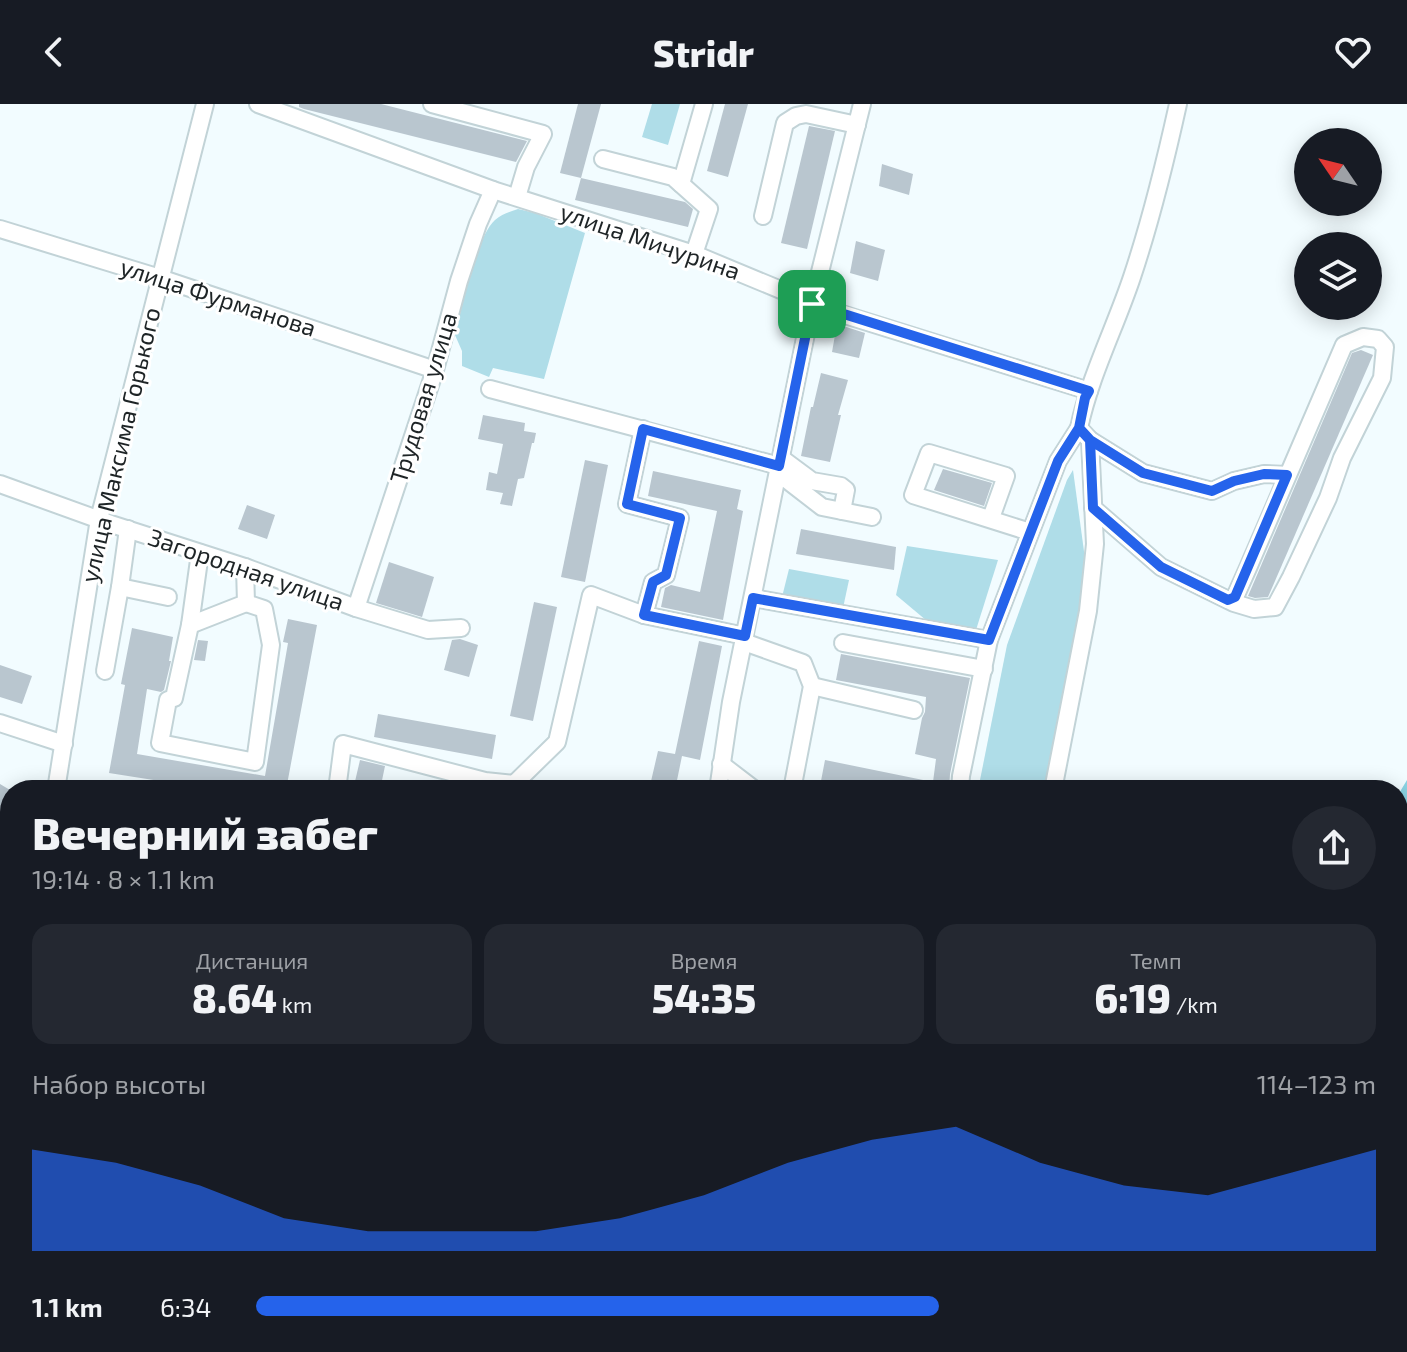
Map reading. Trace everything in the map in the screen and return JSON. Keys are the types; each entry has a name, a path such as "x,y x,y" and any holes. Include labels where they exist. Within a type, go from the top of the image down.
{"street":[{"name":"улица Максима Горького","path":"58,780 99,519 205,104"},
{"name":"улица Мичурина","path":"258,104 493,190 694,254 812,304 1089,391"},
{"path":"432,104 543,134 526,167 517,197"},
{"path":"681,184 704,104"},
{"path":"719,780 731,702 812,304 862,104"},
{"path":"1055,780 1088,611 1095,544 1084,434 1085,398 1131,278 1161,182 1178,104"},
{"path":"763,216 785,123 806,114 857,125"},
{"path":"603,159 673,177 709,209 694,254"},
{"name":"Трудовая улица","path":"356,608 435,370 459,281 493,190"},
{"name":"улица Фурманова","path":"0,229 160,278 435,370"},
{"path":"1093,508 1161,567 1228,600 1254,609 1275,607 1382,378 1385,347 1378,339 1363,337 1344,345 1235,597 1228,600"},
{"path":"490,389 779,465 812,481 841,486 846,490 842,511"},
{"path":"643,429 627,504 680,518 666,575 653,582 644,615"},
{"path":"1084,434 1143,473 1212,491 1234,481 1264,474 1287,475"},
{"path":"961,780 989,640 1058,461 1084,434"},
{"path":"991,518 1006,476 929,453 913,495 1030,532"},
{"path":"779,465 822,507 872,517"},
{"name":"Загородная улица","path":"0,484 356,608 428,630 461,628"},
{"path":"105,671 128,529"},
{"path":"190,625 246,603 264,609 271,645 255,762 160,743 168,700 174,698 190,625 200,553"},
{"path":"245,567 246,603"},
{"path":"120,587 168,597"},
{"path":"522,780 557,742 591,595 644,615 745,639 803,663 812,686 794,780"},
{"path":"753,598 989,640"},
{"path":"843,643 984,669"},
{"path":"812,686 914,710"},
{"path":"0,723 64,744"},
{"path":"338,780 343,744 467,780"},
{"path":"721,764 742,780"}],"shaded area":[{"path":"652,104 680,104 668,145 642,137"},
{"path":"518,209 585,233 544,379 493,368 489,377 462,366 462,351 455,335 470,274 488,229 495,220"},
{"path":"1073,470 1086,566 1084,600 1047,780 980,780 1007,645"},
{"path":"907,546 998,560 976,630 933,626 896,595"},
{"path":"789,569 849,580 843,608 782,597"}],"building":[{"path":"299,104 381,104 527,141 516,162 304,109"},
{"path":"578,104 601,104 581,178 560,173"},
{"path":"725,104 748,104 728,177 707,171"},
{"path":"809,126 835,131 807,249 781,243"},
{"path":"882,164 913,174 909,195 879,186"},
{"path":"581,178 685,202 693,209 688,227 575,200"},
{"path":"856,241 885,250 878,281 850,273"},
{"path":"837,324 865,333 859,358 832,352"},
{"path":"1361,350 1373,355 1268,597 1248,596 1352,353"},
{"path":"821,373 848,380 830,462 801,456"},
{"path":"483,415 525,423 524,431 536,433 524,478 518,479 512,506 500,504 503,493 486,490 489,472 497,474 503,444 478,439"},
{"path":"585,460 608,465 585,582 561,577"},
{"path":"943,469 992,483 984,506 934,490"},
{"path":"653,471 741,490 737,509 743,511 723,620 661,607 665,588 671,585 700,592 717,511 648,496"},
{"path":"247,505 275,515 267,539 238,529"},
{"path":"801,529 896,547 894,570 796,554"},
{"path":"389,562 434,577 422,617 376,603"},
{"path":"534,602 557,607 533,721 510,716"},
{"path":"288,619 317,625 288,780 153,780 109,773 132,628 173,637 164,690 147,689 137,754 265,776 288,643 283,642"},
{"path":"460,639 478,645 469,677 444,670 452,640"},
{"path":"198,640 208,641 205,661 194,660"},
{"path":"699,641 722,646 700,760 682,756 677,780 651,780 658,751 675,754"},
{"path":"841,654 970,678 950,780 933,780 936,759 915,754 926,697 836,680"},
{"path":"0,665 32,676 22,704 0,697"},
{"path":"378,714 496,735 492,759 374,737"},
{"path":"360,760 385,766 382,780 355,780"},
{"path":"825,760 923,780 821,780"}],"route":[{"path":"812,304 779,466 643,429 627,504 680,518 666,575 653,582 644,615 745,636 753,598 989,640 1058,461 1079,428 1090,440 1093,508 1161,567 1228,600 1235,597 1287,475 1264,474 1234,481 1212,491 1143,473 1090,440 1079,428 1089,391 812,304"}]}
